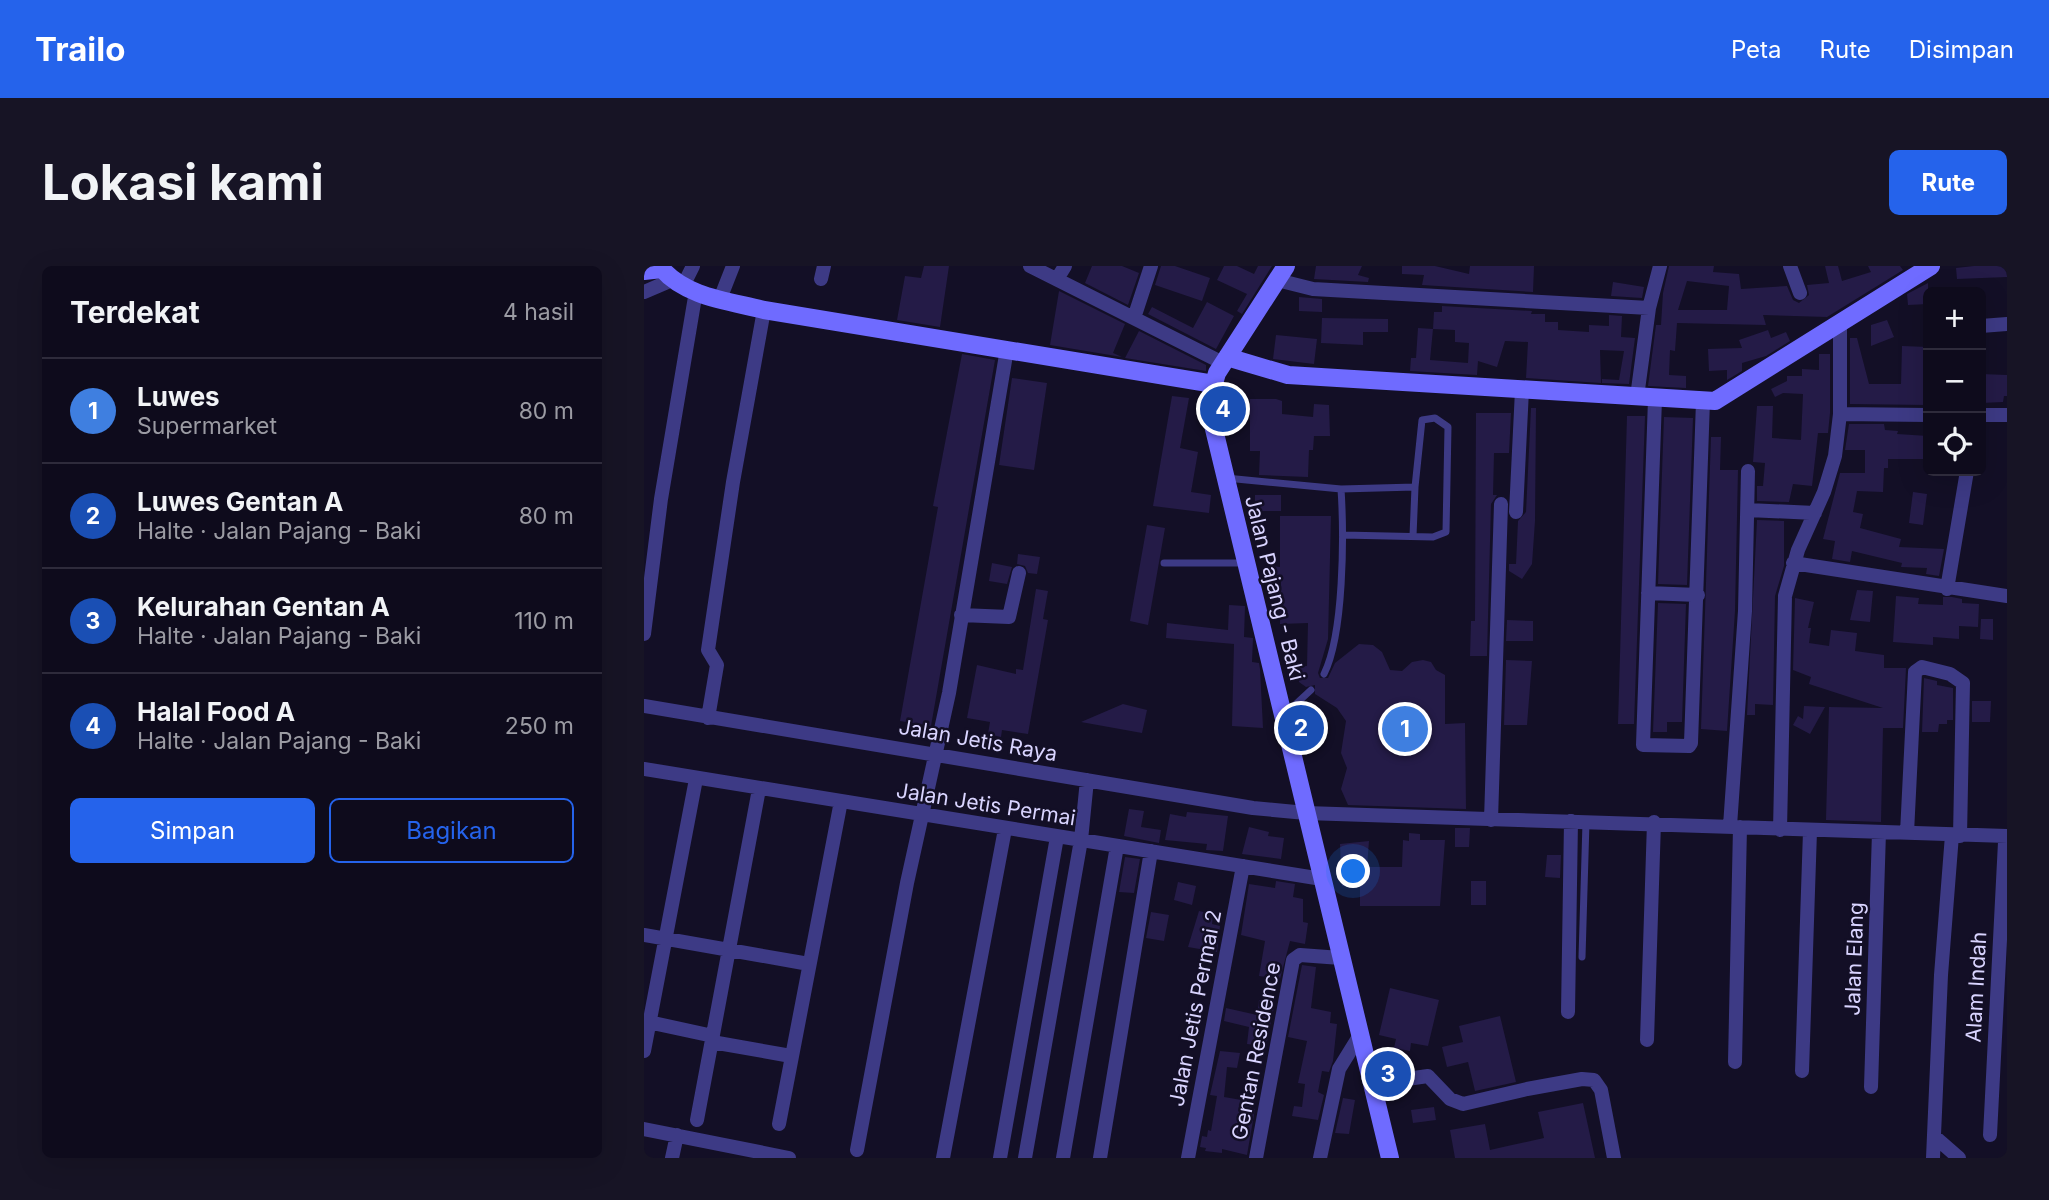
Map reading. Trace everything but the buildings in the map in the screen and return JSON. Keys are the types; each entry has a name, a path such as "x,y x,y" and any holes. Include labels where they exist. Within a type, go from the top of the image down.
{"main road":[{"path":"1225,360 1288,375 1650,401 1706,402 1719,400 1931,266"},
{"name":"Jalan Pajang - Baki","path":"1281,273 1225,360 1214,384 1213,425 1390,1158"},
{"path":"676,276 720,299 764,310 1214,384"}],"street":[{"path":"720,299 733,266"},
{"path":"1030,266 1225,360"},
{"path":"1057,279 1065,266"},
{"path":"1134,318 1151,266"},
{"path":"1660,266 1649,308 1650,401 1643,745 1689,746 1692,743 1706,402"},
{"path":"1790,266 1800,293"},
{"path":"1281,273 1313,289 1649,308"},
{"path":"644,292 676,276"},
{"path":"644,634 661,499 676,276"},
{"path":"708,718 717,665 708,650 733,482 764,310"},
{"path":"1780,830 1784,614 1794,564 1830,477 1840,414 1840,322"},
{"path":"1986,326 2007,324"},
{"path":"857,1150 921,816 949,693 1007,349"},
{"path":"1516,512 1522,390"},
{"path":"1840,414 1923,415"},
{"path":"1986,415 2007,415"},
{"path":"1735,1062 1735,827 1745,611 1748,471"},
{"path":"1947,589 1966,476"},
{"path":"1491,820 1501,504"},
{"path":"1748,510 1815,513"},
{"path":"1794,564 2007,596"},
{"path":"961,615 1009,617 1018,573"},
{"path":"1647,593 1698,595"},
{"path":"1907,833 1914,672 1922,667 1950,674 1963,684 1956,835 1941,975 1933,1158"},
{"name":"Jalan Jetis Raya","path":"644,706 1087,780 1306,813 1491,820 1654,822 2005,839"},
{"name":"Jalan Jetis Permai","path":"644,769 1322,879"},
{"path":"644,1051 647,1022 667,939 696,779"},
{"path":"1025,1158 1081,840 1087,780"},
{"path":"697,1120 760,789"},
{"path":"779,1124 841,801"},
{"path":"1567,1012 1578,821"},
{"path":"1647,1040 1654,822"},
{"path":"943,1158 1004,829"},
{"path":"1802,1071 1810,831"},
{"name":"Jalan Elang","path":"1871,1087 1879,832"},
{"path":"1000,1158 1057,837"},
{"name":"Alam Indah","path":"1990,1135 2005,839"},
{"path":"1063,1158 1116,846"},
{"path":"1100,1158 1151,851"},
{"name":"Jalan Jetis Permai 2","path":"1188,1158 1243,866"},
{"path":"644,935 809,964"},
{"name":"Gentan Residence","path":"1256,1158 1293,960 1300,955 1341,958"},
{"path":"647,1022 791,1056"},
{"path":"1320,1158 1339,1069 1360,1035"},
{"path":"1372,1084 1428,1076 1450,1099 1463,1104 1571,1081 1594,1080 1601,1090 1614,1158"},
{"path":"644,1129 677,1135 725,1151 789,1158"},
{"path":"672,1158 677,1135"},
{"path":"1935,1137 1959,1158"}],"lane":[{"path":"1343,535 1433,537 1443,534 1447,527 1449,432 1444,422 1435,418 1422,421 1419,427 1413,536"},
{"path":"1226,478 1341,489 1415,487"},
{"path":"1324,674 1333,657 1343,535 1341,489"},
{"path":"1164,563 1245,563"},
{"path":"1283,716 1311,690"},
{"path":"1578,821 1582,957"}],"place":[{"name":"Halal Food A","path":"1223,409"},
{"name":"Luwes Gentan A","path":"1301,728"},
{"name":"Luwes","path":"1405,729"},
{"name":"Kelurahan Gentan A","path":"1388,1074"}]}
